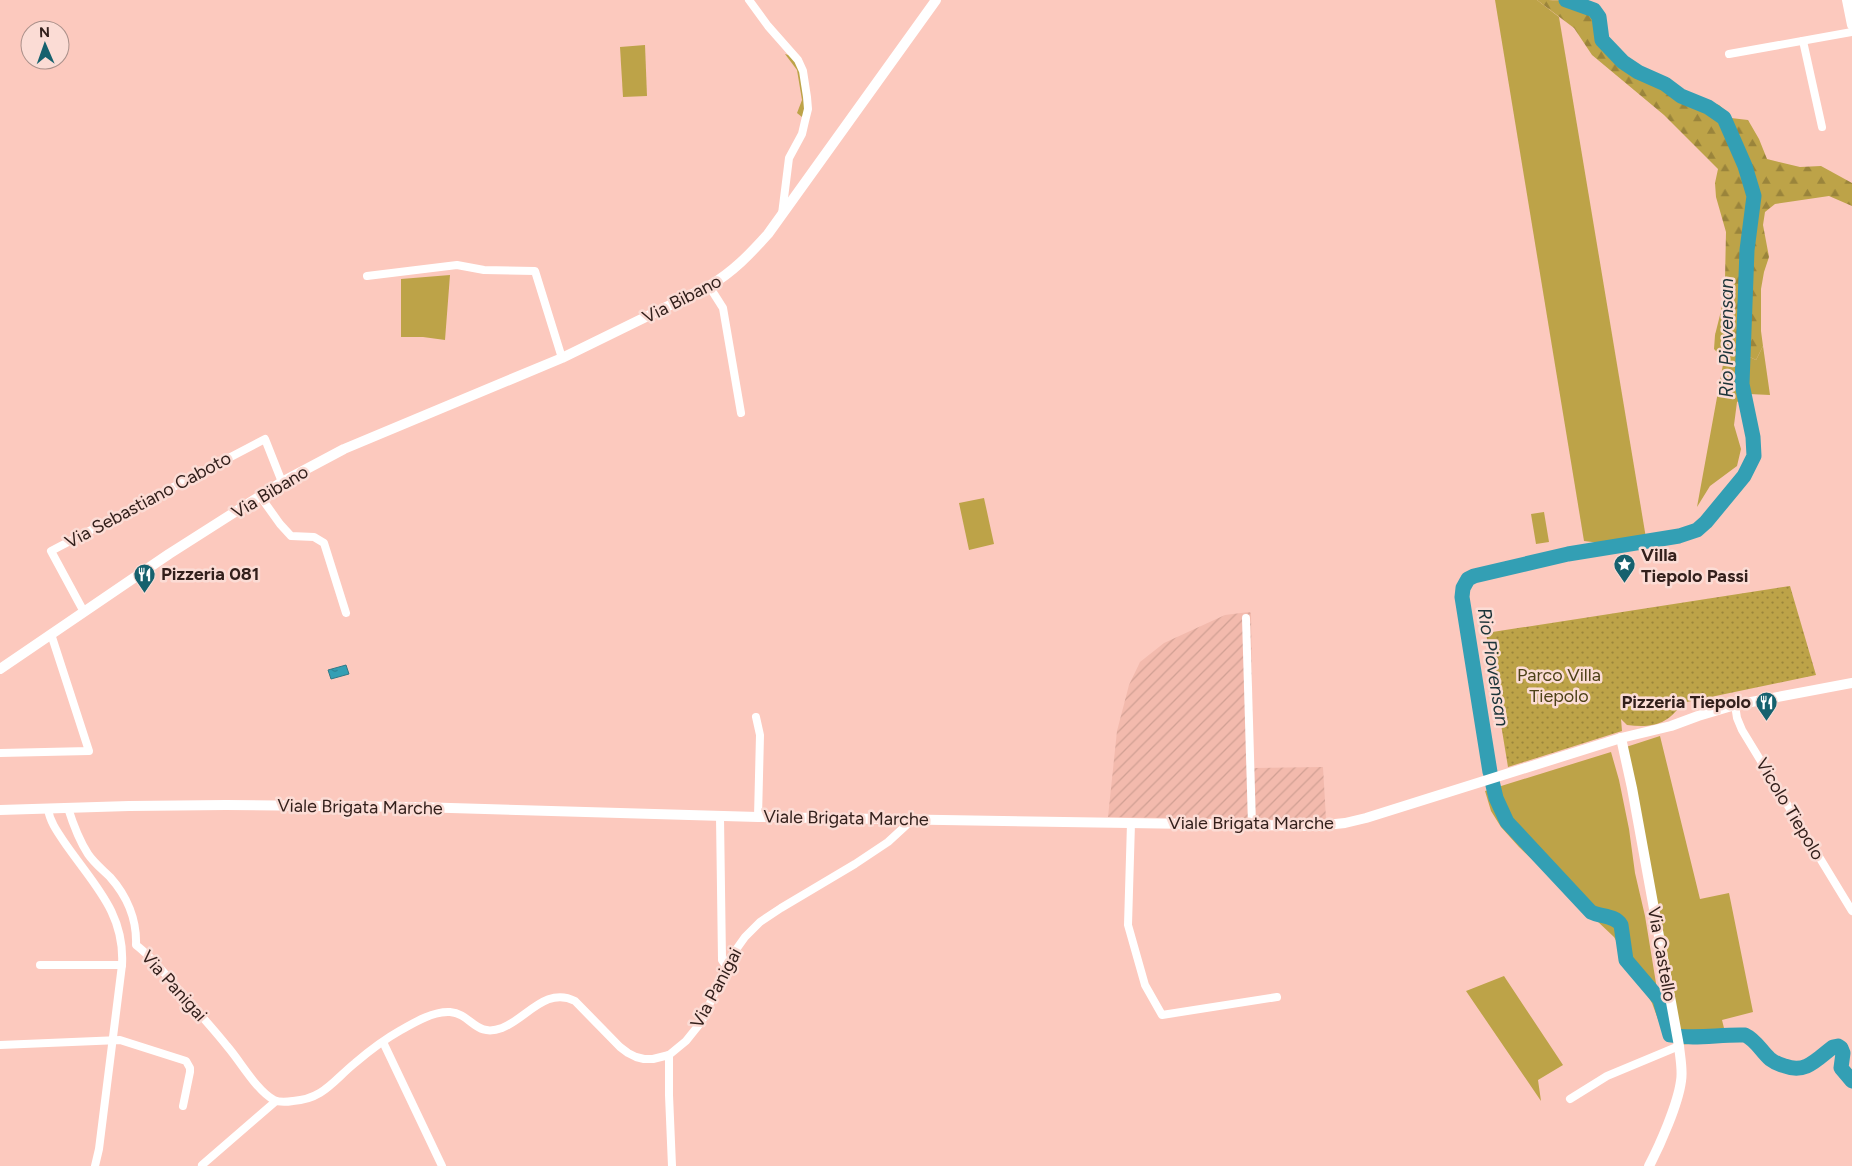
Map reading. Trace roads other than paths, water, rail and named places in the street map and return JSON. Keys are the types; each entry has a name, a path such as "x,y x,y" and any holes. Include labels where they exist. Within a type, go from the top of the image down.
{"street":[{"path":"749,0 768,26 798,60 803,71 808,109 788,164 782,215"},
{"name":"Via Bibano","path":"0,669 169,554 282,482 344,449 562,358 727,276 746,259 768,234 936,0"},
{"path":"1847,0 1852,25"},
{"path":"1728,54 1852,32"},
{"path":"1803,41 1822,127"},
{"path":"367,276 457,265 484,270 535,271 562,358"},
{"path":"709,286 723,308 741,413"},
{"name":"Via Sebastiano Caboto","path":"84,612 51,551 265,439 282,482"},
{"name":"Via Bibano","path":"260,496 291,536 314,537 324,543 346,613"},
{"path":"1246,618 1252,825"},
{"path":"0,753 89,751 52,634"},
{"name":"Viale Brigata Marche","path":"0,810 226,805 417,807 758,817 1316,826 1346,823 1621,738 1671,726 1734,705 1852,683"},
{"name":"Vicolo Tiepolo","path":"1734,705 1742,730 1852,911"},
{"path":"756,717 760,735 758,817"},
{"name":"Via Castello","path":"1621,738 1679,1044 1681,1079 1678,1093 1650,1166"},
{"name":"Via Panigai","path":"68,808 78,838 89,856 112,879 127,900 136,929 136,945 157,965 221,1038 261,1089 276,1101"},
{"path":"48,809 54,827 110,907 118,923 122,943 122,966 113,1041 99,1149 95,1166"},
{"path":"720,816 722,960 724,963"},
{"name":"Via Panigai","path":"669,1055 686,1041 702,1021 730,958 750,932 781,908 888,842 913,819"},
{"path":"1131,823 1128,925 1145,985 1162,1015 1277,997"},
{"path":"122,943 131,942 136,945"},
{"path":"40,966 122,966"},
{"path":"202,1165 276,1101 298,1101 317,1096 326,1090 354,1063 410,1025 443,1012 452,1012 460,1015 482,1030 496,1030 549,999 562,997 575,1001 620,1047 636,1057 653,1059 669,1055 672,1166"},
{"path":"0,1046 120,1040 186,1061 190,1072 183,1106"},
{"path":"383,1042 442,1166"},
{"path":"1570,1099 1607,1076 1679,1044"}],"water":[{"path":"346,665 349,674 331,679 328,670"}],"waterway":[{"name":"Rio Piovensan","path":"1490,772 1462,597 1463,588 1468,579 1568,554 1679,536 1697,530 1706,522 1744,476 1754,456 1753,437 1742,384 1747,250 1754,196 1745,166 1724,118 1708,107 1681,96 1665,84 1638,72 1623,62 1602,40 1599,17 1594,10 1566,0"},
{"name":"Rio Piovensan","path":"1492,781 1496,798 1507,822 1591,912 1615,919 1621,925 1626,960 1660,1000 1670,1035 1689,1037 1745,1035 1772,1060 1792,1068 1805,1067 1833,1047 1838,1046 1843,1053 1841,1068 1852,1081"}],"place":[{"name":"Villa Tiepolo Passi","path":"1625,584"},
{"name":"Pizzeria 081","path":"145,593"},
{"name":"Pizzeria Tiepolo","path":"1767,721"}],"park label":[{"name":"Parco Villa Tiepolo","path":"1559,685"}]}
